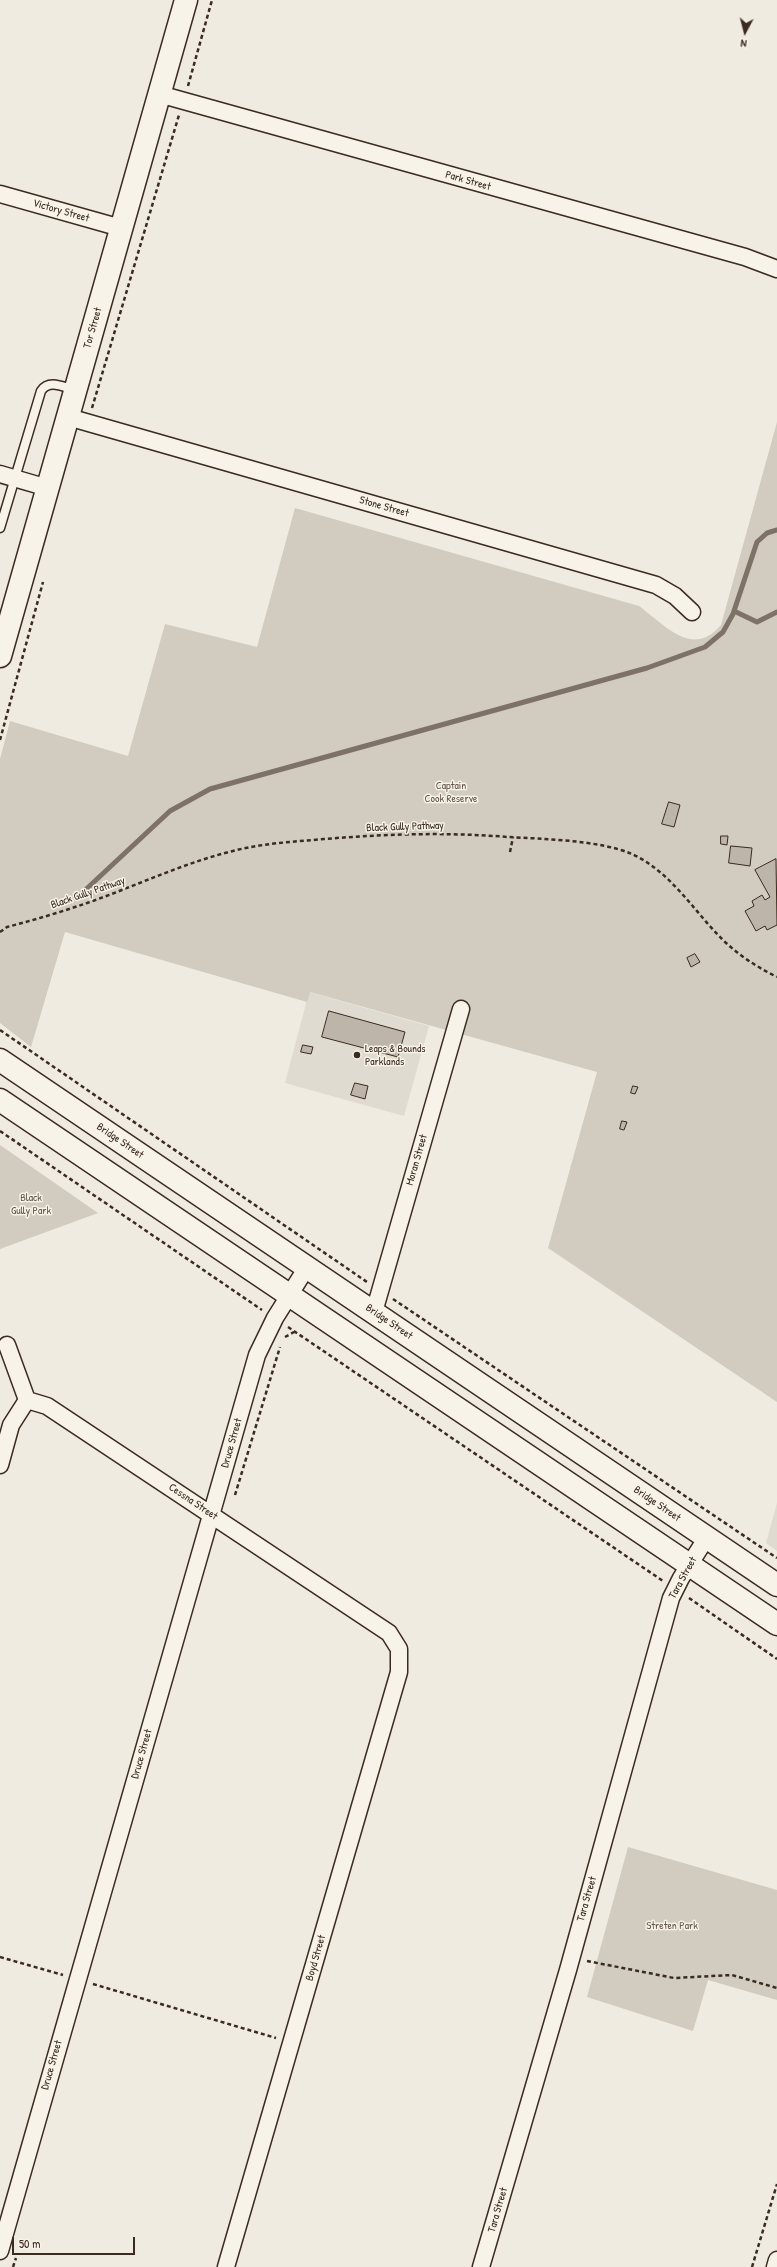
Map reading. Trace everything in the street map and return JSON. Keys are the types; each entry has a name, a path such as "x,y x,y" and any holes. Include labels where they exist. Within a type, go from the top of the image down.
{"highway":[{"name":"Tor Street","path":"0,656 48,488 78,420 76,390 186,0"},
{"name":"Bridge Street","path":"0,1060 777,1585"},
{"path":"0,1100 288,1296 777,1624"}],"street":[{"name":"Park Street","path":"159,94 744,257 777,269"},
{"name":"Victory Street","path":"0,194 121,228"},
{"name":"Stone Street","path":"78,420 656,585 676,596 692,612"},
{"path":"7,476 48,488"},
{"name":"Moran Street","path":"374,1312 461,1009"},
{"name":"Druce Street","path":"0,2251 257,1355 275,1318 307,1267"},
{"path":"0,1465 12,1425 27,1400 7,1345"},
{"name":"Cessna Street","path":"27,1400 47,1406 389,1633 399,1649"},
{"name":"Tara Street","path":"481,2267 571,1958 675,1588 707,1538"},
{"name":"Boyd Street","path":"226,2267 399,1672 399,1649"},
{"path":"775,2267 777,2260"}],"lane":[{"path":"0,528 7,476 41,391 44,387 51,384 76,390"}],"path":[{"path":"78,420 184,101 212,0"},
{"path":"0,740 43,581"},
{"name":"Black Gully Pathway","path":"0,932 7,927 86,904 176,869 259,845 413,833 513,837 604,846 629,853 641,859 665,876 734,950 748,961 777,977"},
{"path":"510,852 513,837"},
{"path":"0,1131 675,1588 777,1659"},
{"path":"233,1502 283,1339 294,1331"},
{"path":"0,1957 292,2043"},
{"path":"571,1958 674,1978 732,1975 777,1988"},
{"path":"752,2267 777,2184"}],"shaded area":[{"name":"Leaps & Bounds Parklands","path":"309,992 429,1026 404,1116 285,1083"},
{"path":"777,1503 777,1551 766,1543"}],"green space":[{"name":"Captain Cook Reserve","path":"777,422 777,1402 548,1248 597,1072 310,992 307,1002 65,932 31,1047 0,1023 0,759 10,721 128,756 165,624 257,647 295,508 639,606 679,635 689,639 700,639 710,635 721,625"},
{"name":"Black Gully Park","path":"0,1145 98,1213 0,1249"},
{"name":"Streten Park","path":"628,1847 777,1890 777,2000 708,1980 693,2031 587,1997"}],"building":[{"path":"669,802 680,805 674,827 662,824"},
{"path":"721,836 728,836 727,845 721,844"},
{"path":"731,846 752,848 750,866 729,863"},
{"path":"776,859 777,925 767,930 765,926 756,931 745,911 754,906 752,901 762,895 765,900 770,897 755,870"},
{"path":"695,954 700,962 691,967 687,958"},
{"path":"329,1011 405,1032 398,1057 322,1037"},
{"path":"303,1045 313,1047 311,1054 301,1052"},
{"path":"355,1083 368,1086 365,1099 351,1095"},
{"path":"633,1086 638,1087 635,1094 631,1093"},
{"path":"622,1121 627,1122 624,1130 620,1129"}],"waterway":[{"path":"81,894 170,811 210,789 647,668 705,647 723,632 733,614 757,542 767,533 777,530"},
{"path":"734,611 757,622 777,612"}],"place":[{"name":"Leaps & Bounds Parklands","path":"357,1055"}]}
